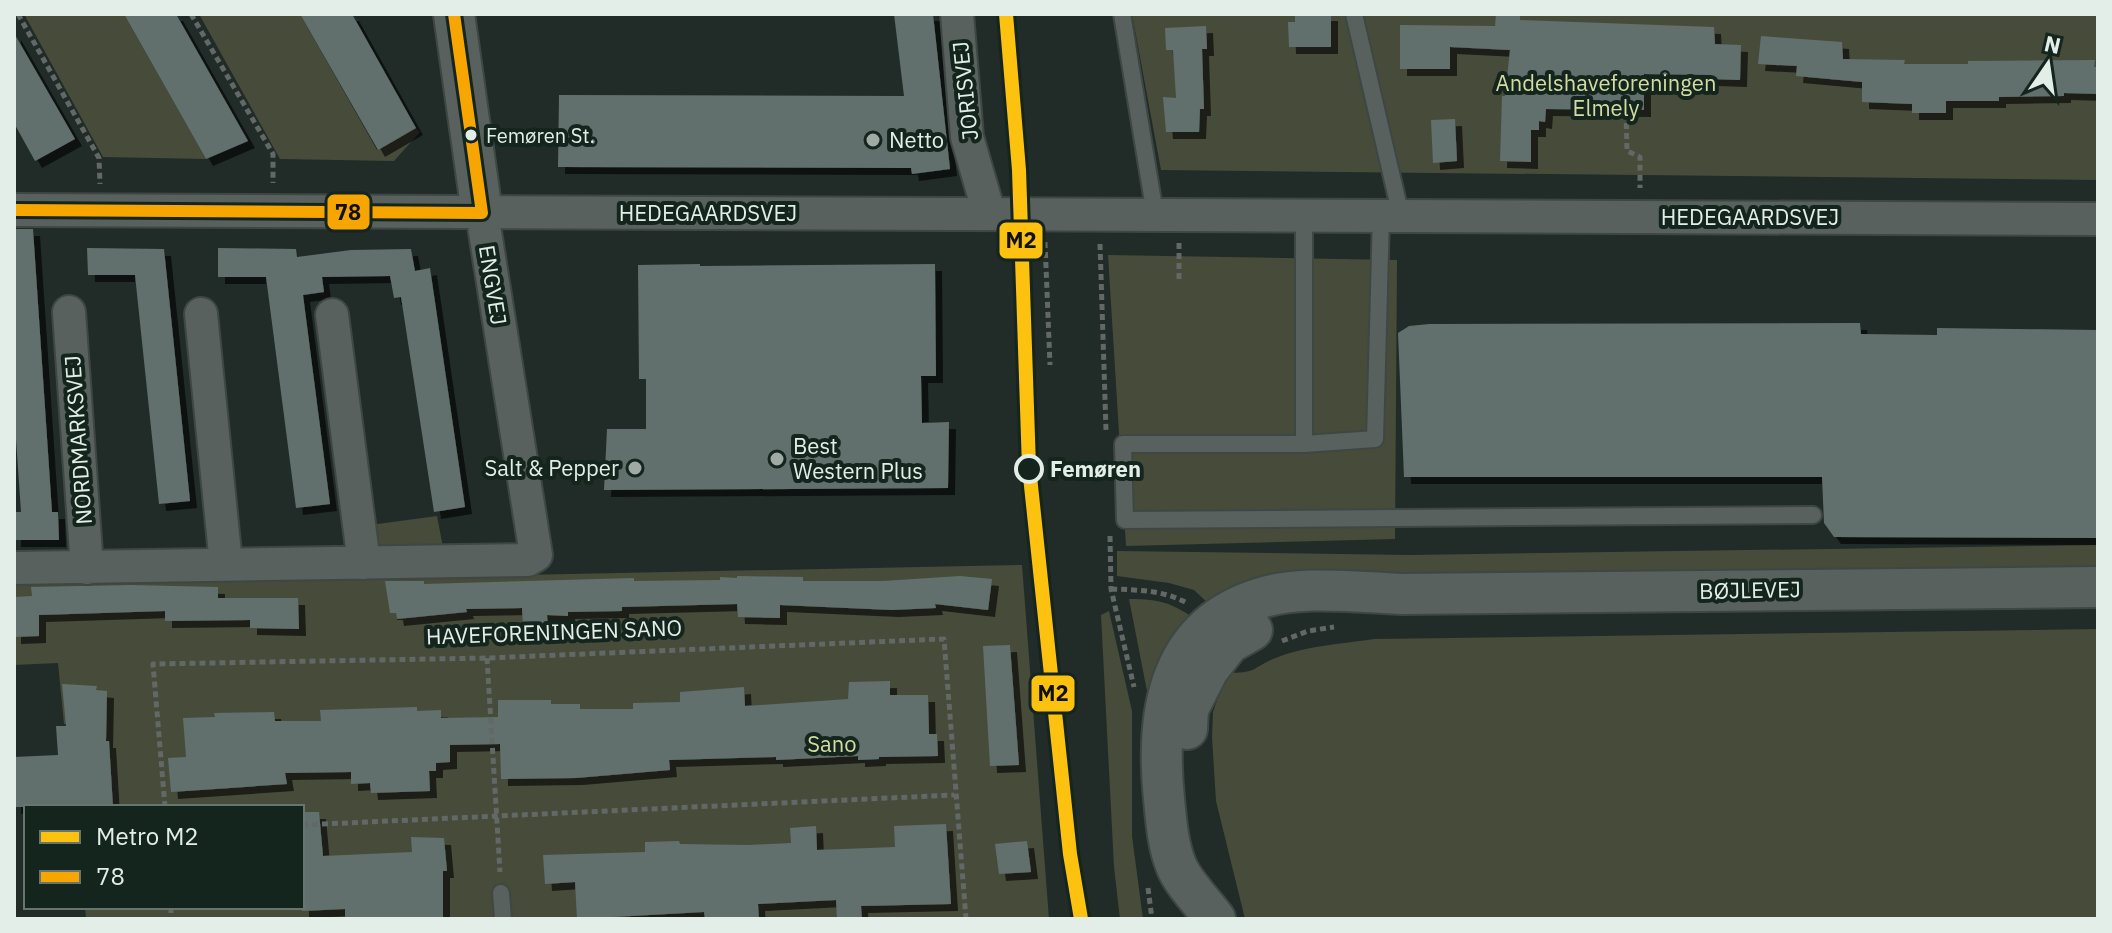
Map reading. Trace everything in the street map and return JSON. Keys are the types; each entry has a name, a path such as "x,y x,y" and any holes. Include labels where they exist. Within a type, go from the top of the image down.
{"street":[{"name":"ENGVEJ","path":"364,563 528,560 536,555 454,14"},
{"name":"JORISVEJ","path":"957,14 967,137 989,213"},
{"name":"HEDEGAARDSVEJ","path":"14,210 2098,219"},
{"name":"NORDMARKSVEJ","path":"69,312 87,568"},
{"path":"201,314 226,564"},
{"path":"14,568 364,563 332,315"},
{"name":"BØJLEVEJ","path":"1215,919 1176,867 1165,812 1160,758 1166,698 1182,657 1211,623 1252,601 1308,590 1402,594 2098,587"}],"lane":[{"path":"1122,14 1155,214"},
{"path":"1354,14 1391,216 1375,439 1304,444 1123,444 1125,520 1813,515"},
{"path":"1304,214 1304,444"},
{"path":"501,893 503,919"}],"path":[{"path":"18,14 99,158 100,210"},
{"path":"191,14 273,154 273,210"},
{"path":"1626,113 1627,151 1640,157 1641,217"},
{"path":"1099,214 1106,433"},
{"path":"1045,263 1050,365"},
{"path":"1109,526 1111,589 1136,697"},
{"name":"HAVEFORENINGEN SANO","path":"165,805 153,664 487,658 944,639 966,919"},
{"path":"487,658 501,893"},
{"path":"304,825 954,795"},
{"path":"1147,874 1152,919"}],"green space":[{"path":"24,14 124,14 206,159 103,157"},
{"path":"199,14 300,14 377,150 416,128 420,132 394,161 280,159"},
{"name":"Andelshaveforeningen Elmely","path":"1132,14 2098,14 2098,180 1161,170"},
{"path":"1108,255 1397,260 1395,539 1126,546"},
{"path":"437,516 443,547 372,547 370,525"},
{"path":"2098,545 2098,569 1212,607 1194,590 1169,583 1117,576 1117,551 1410,555"},
{"name":"Sano","path":"1022,565 1049,919 86,919 85,909 304,909 304,805 79,805 74,724 64,724 58,663 14,665 14,585"},
{"path":"1129,599 1166,603 1199,621 1151,724 1147,691"},
{"path":"1109,611 1132,711 1132,836 1143,919 1120,919 1114,867 1101,615"},
{"path":"2098,629 2098,919 1245,919 1216,801 1212,737 1213,712 1220,691 1231,673 1251,671 1297,651 1374,639"}],"building":[{"path":"124,14 176,14 248,141 206,159"},
{"path":"300,14 352,14 416,128 378,150"},
{"path":"894,14 933,14 950,169 912,174 911,168 558,167 559,95 904,96"},
{"path":"1295,14 1331,14 1331,47 1289,47 1288,22 1295,22"},
{"path":"1496,14 1520,14 1520,20 1714,27 1715,44 1741,45 1740,80 1710,79 1710,75 1644,74 1644,110 1546,109 1545,122 1539,121 1539,130 1531,130 1531,162 1500,161 1502,96 1505,96 1510,50 1450,47 1450,69 1400,69 1400,25 1495,26"},
{"path":"1206,26 1207,49 1202,49 1204,109 1200,109 1199,132 1166,132 1163,97 1176,98 1173,50 1166,50 1165,28"},
{"path":"14,33 75,139 35,161 14,123"},
{"path":"1761,36 1842,42 1843,59 1905,60 1904,64 2095,60 2098,94 2064,93 2064,96 1999,97 1999,101 1946,101 1946,113 1912,113 1912,104 1862,102 1862,82 1796,76 1797,66 1758,64"},
{"path":"1455,119 1457,161 1433,163 1431,120"},
{"path":"14,229 33,229 52,512 58,512 59,540 14,540 14,512 21,512 14,410"},
{"path":"87,248 164,249 190,501 159,504 135,275 88,275"},
{"path":"218,248 296,249 297,257 351,250 411,249 415,271 430,268 465,507 434,512 401,297 394,298 390,276 322,277 324,292 303,295 330,504 296,508 266,277 218,277"},
{"path":"935,264 936,376 921,376 922,423 949,422 948,488 604,490 607,429 646,429 646,379 639,379 638,265"},
{"path":"1860,323 1861,334 1937,335 1937,328 2098,330 2098,538 1834,537 1824,523 1822,477 1404,477 1398,333 1409,326"},
{"path":"960,576 992,579 988,610 935,604 936,608 892,610 780,605 780,618 738,617 737,604 622,607 622,611 547,615 548,627 523,628 522,608 466,609 467,612 397,619 396,613 390,613 385,581 424,581 424,584 634,578 634,581 720,580 720,577 803,577 803,581 883,581"},
{"path":"31,587 218,587 218,598 298,598 299,629 250,628 250,620 165,621 165,611 39,615 39,636 14,637 14,597 32,596"},
{"path":"1010,645 1019,765 990,766 983,646"},
{"path":"890,681 890,695 928,695 929,734 937,734 938,756 858,760 858,756 669,760 670,770 576,778 501,779 500,744 450,745 450,762 436,763 436,771 429,771 430,791 371,793 370,783 351,784 351,772 285,773 287,784 171,792 168,758 186,757 183,718 215,717 214,713 274,712 275,721 321,721 320,710 417,707 417,711 441,710 441,718 498,717 498,700 551,700 551,704 580,704 580,709 633,709 633,703 680,702 680,692 744,687 745,706 848,699 849,682"},
{"path":"62,684 97,686 96,690 107,691 106,741 109,741 113,805 14,807 14,757 58,755 56,726 66,726"},
{"path":"304,812 319,812 323,856 412,852 411,837 444,838 447,871 443,871 443,919 345,919 345,909 302,911"},
{"path":"946,824 951,904 861,906 862,919 837,919 836,900 758,904 759,919 705,919 704,912 577,919 575,882 545,884 543,855 645,852 645,842 791,843 790,828 816,826 817,850 895,847 894,826"},
{"path":"1027,841 1031,872 999,874 995,844"}],"metro line":[{"name":"M2","path":"1006,14 1019,170 1029,467 1070,854 1081,919"}],"transit line":[{"name":"78","path":"14,210 482,213 454,14"}],"place":[{"name":"Femøren St.","path":"471,135"},
{"name":"Netto","path":"873,140"},
{"name":"Best Western Plus","path":"777,459"},
{"name":"Salt & Pepper","path":"635,468"},
{"name":"Femøren","path":"1029,469"}]}
